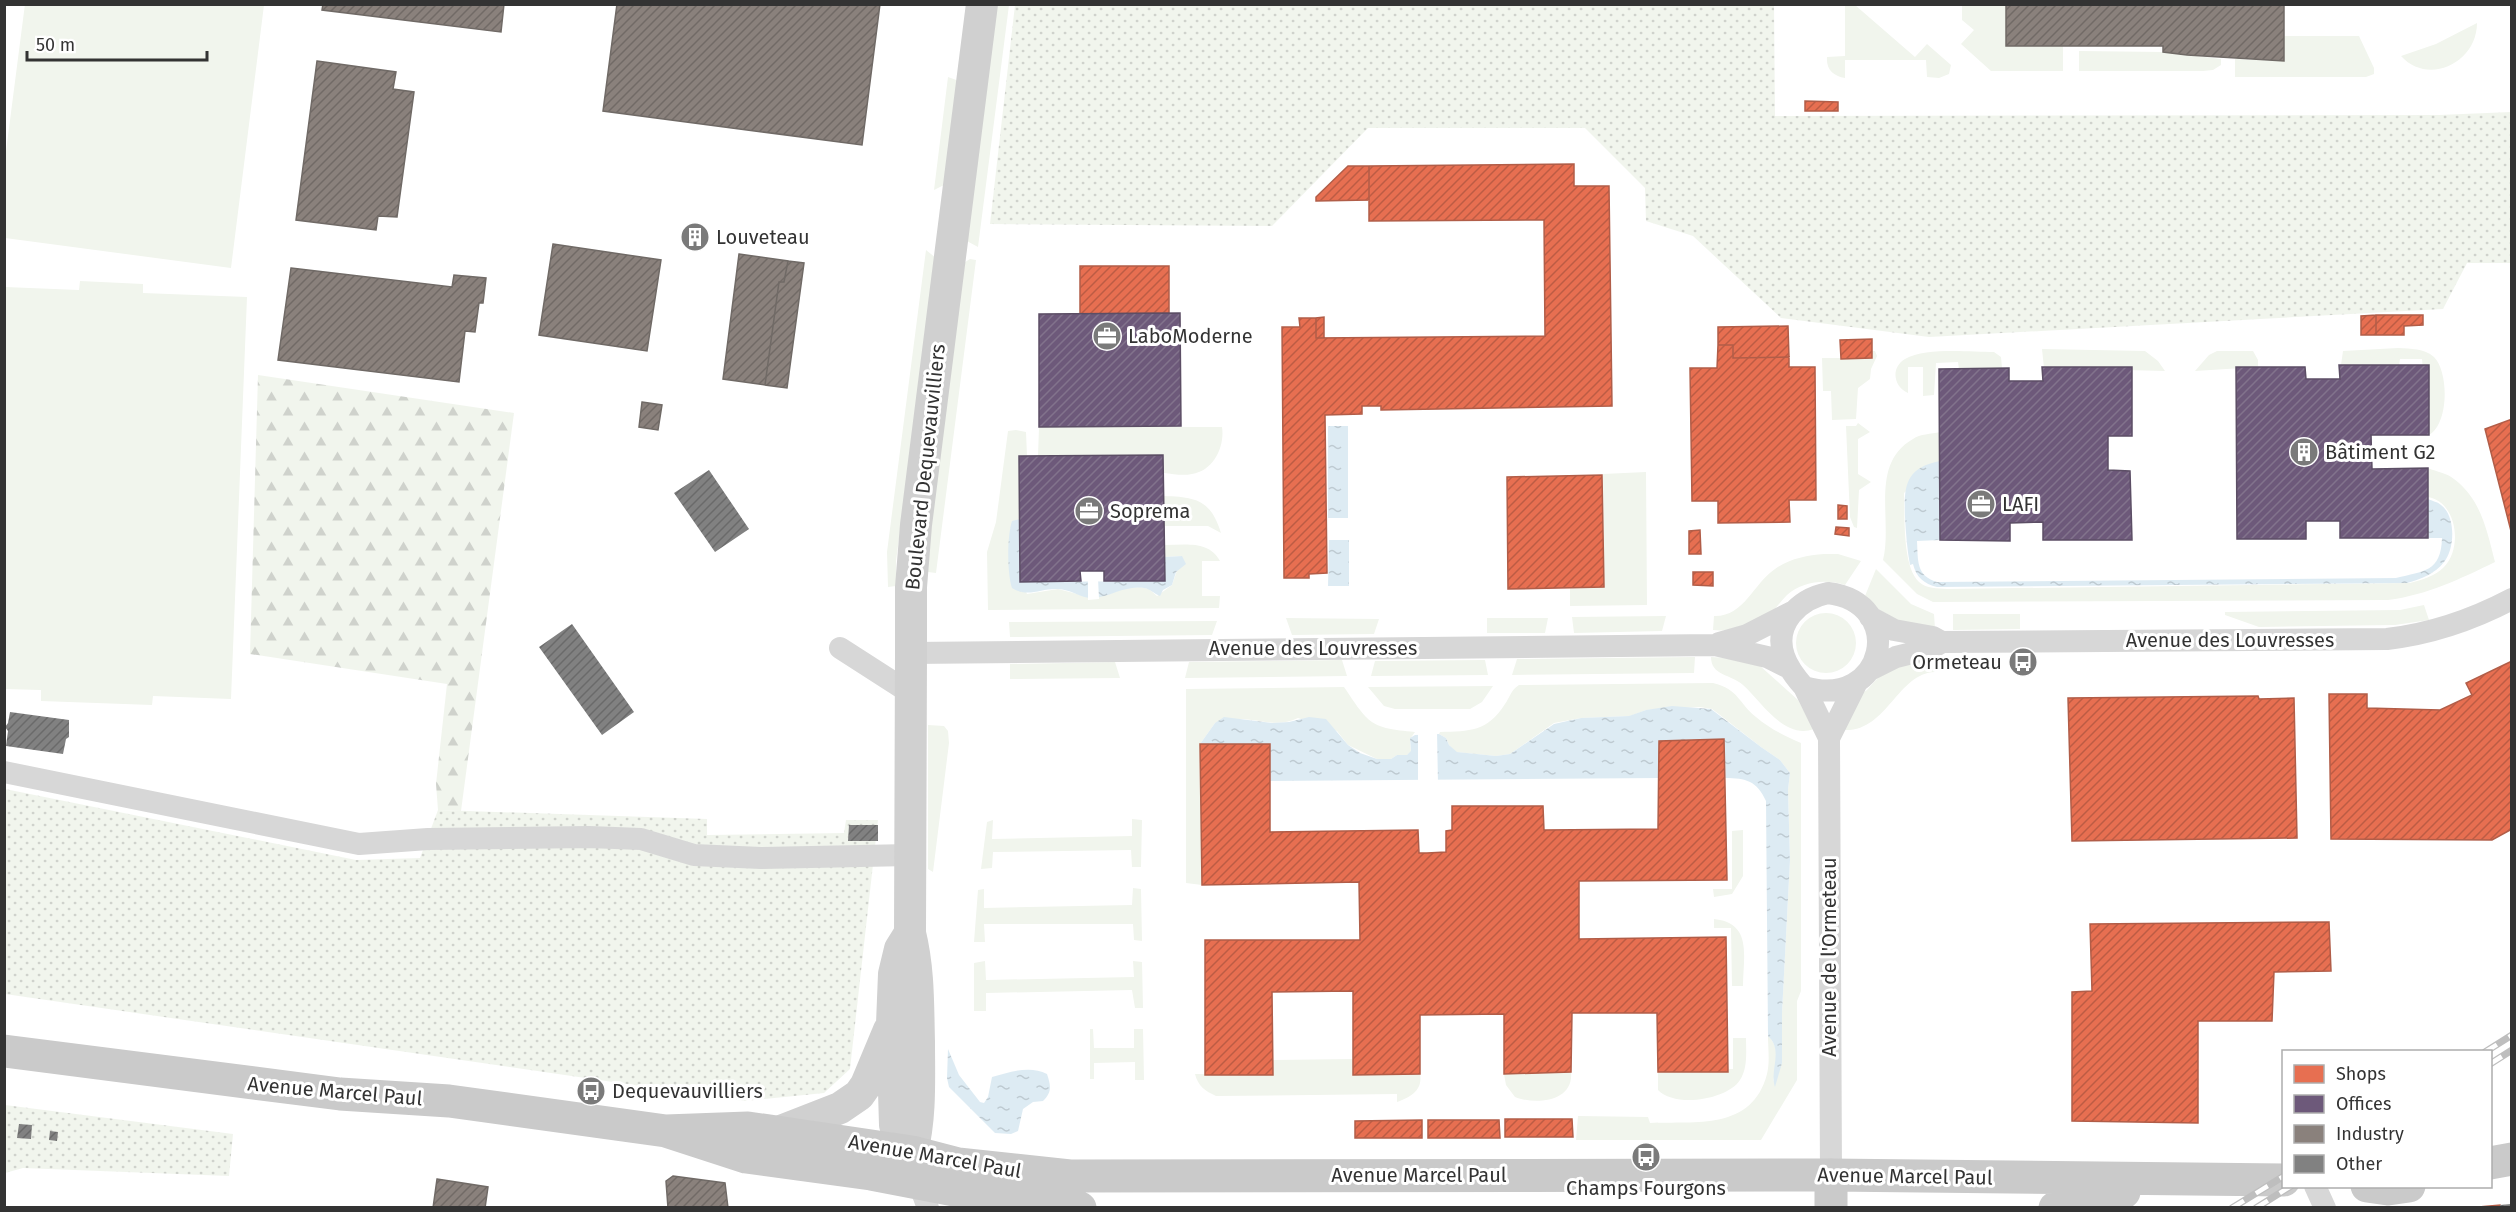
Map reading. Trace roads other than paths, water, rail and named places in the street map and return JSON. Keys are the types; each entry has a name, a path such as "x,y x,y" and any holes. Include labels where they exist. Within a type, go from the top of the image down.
{"main road":[{"name":"Boulevard Dequevauvilliers","path":"919,1180 919,991 917,960 910,933 910,653 916,525 982,4"},
{"name":"Boulevard Dequevauvilliers","path":"910,933 900,949 894,974 892,1024 895,1125 919,1180"},
{"name":"Boulevard Dequevauvilliers","path":"781,1131 840,1108 859,1095 866,1085 892,1024"},
{"name":"Avenue Marcel Paul","path":"4,1051 340,1094 449,1101 666,1131 748,1128 781,1131 919,1180 991,1202 1080,1208"},
{"name":"Avenue Marcel Paul","path":"666,1131 746,1157 919,1180 958,1164 1070,1176 1831,1175 2282,1180"},
{"path":"2492,1163 2511,1159"},
{"path":"2492,1175 2511,1172"},
{"path":"1831,1175 1831,1208"},
{"name":"Avenue Marcel Paul","path":"2055,1208 2176,1180"}],"street":[{"path":"1828,593 1842,595 1855,601 1870,617 1877,630 1879,643 1877,657 1863,677 1842,690 1826,691 1804,687 1789,668 1783,655 1781,640 1784,625 1792,612 1802,602 1828,593"},
{"name":"Avenue des Louvresses","path":"1870,617 1894,630 1933,637 1942,642 2387,639 2442,630 2511,599"},
{"name":"Avenue des Louvresses","path":"1714,645 1747,635 1792,612"},
{"name":"Avenue des Louvresses","path":"1863,677 1896,657 1932,648 1942,642"},
{"name":"Avenue des Louvresses","path":"910,653 1714,645 1767,657 1789,668"},
{"path":"840,648 910,693"},
{"name":"Avenue de l'Ormeteau","path":"1828,738 1863,677"},
{"name":"Avenue de l'Ormeteau","path":"1804,687 1828,738 1831,1175"},
{"path":"4,772 359,844 428,839 589,837 641,839 694,855 761,858 910,855"},
{"path":"2316,1188 2325,1208"}],"water":[{"path":"1328,426 1348,426 1348,518 1328,518"},
{"path":"1940,461 1940,540 1917,541 1918,561 1922,571 1925,576 1937,582 2396,578 2423,571 2434,564 2438,558 2442,538 2428,538 2428,499 2440,504 2446,510 2451,524 2452,541 2448,556 2436,570 2407,583 1937,587 1921,579 1913,564 1910,565 1905,496 1913,474 1928,464"},
{"path":"1020,519 1020,582 1164,581 1164,557 1182,556 1186,564 1176,572 1172,585 1163,590 1160,596 1137,587 1094,598 1058,589 1018,591 1012,588 1010,581 1008,545 1012,521"},
{"path":"1329,540 1349,540 1349,586 1328,586"},
{"path":"1672,706 1711,709 1780,760 1790,773 1788,790 1790,860 1782,1013 1782,1063 1775,1087 1776,1054 1773,1042 1768,1036 1766,801 1759,789 1750,782 1725,778 1724,739 1659,741 1659,778 1270,781 1270,744 1200,744 1215,723 1224,717 1272,723 1309,717 1326,719 1348,745 1360,753 1377,759 1391,759 1397,755 1407,755 1411,751 1410,738 1415,735 1439,734 1446,738 1449,745 1457,752 1496,756 1510,754 1554,724 1581,718 1629,716 1646,710"},
{"path":"948,1049 959,1075 980,1102 984,1103 988,1097 992,1077 1020,1070 1034,1070 1047,1074 1050,1085 1048,1095 1043,1101 1033,1102 1023,1109 1018,1131 1011,1134 995,1133 949,1087"}],"railway":[{"path":"2488,1050 2512,1035"},
{"path":"2492,1063 2512,1050"},
{"path":"2232,1208 2282,1177"},
{"path":"2256,1208 2288,1188"}],"place":[{"name":"Louveteau","path":"695,237"},
{"name":"LaboModerne","path":"1107,336"},
{"name":"Bâtiment G2","path":"2304,452"},
{"name":"LAFI","path":"1981,504"},
{"name":"Soprema","path":"1089,511"},
{"name":"Ormeteau","path":"2023,662"},
{"name":"Dequevauvilliers","path":"591,1091"},
{"name":"Champs Fourgons","path":"1646,1157"}]}
